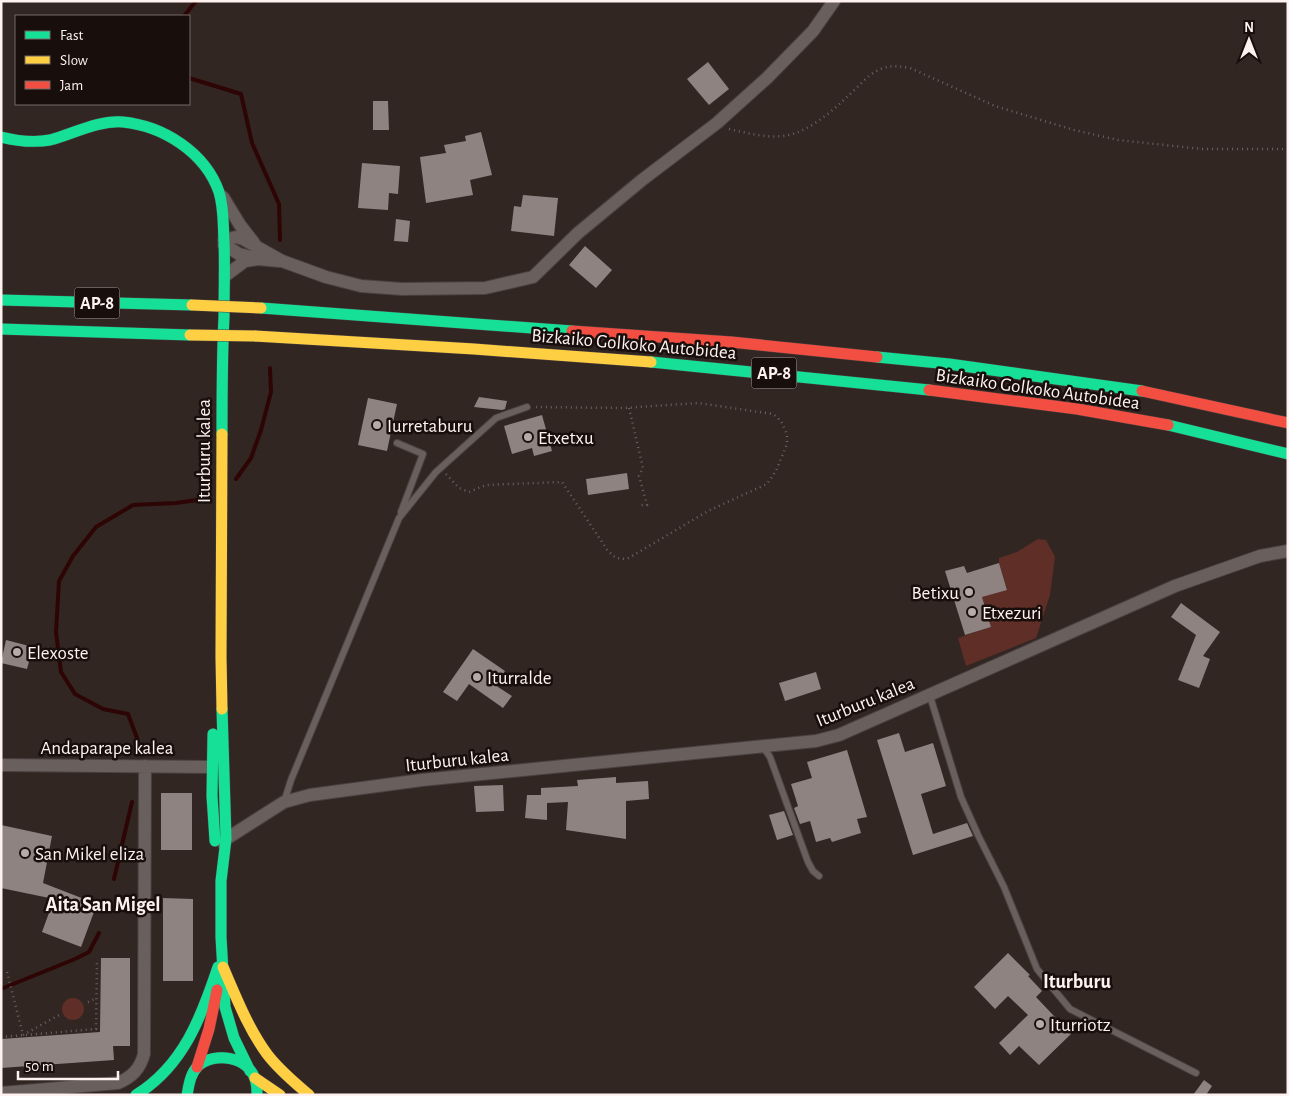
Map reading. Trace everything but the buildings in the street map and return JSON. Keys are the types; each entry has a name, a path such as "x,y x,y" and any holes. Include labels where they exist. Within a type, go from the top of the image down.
{"main road":[{"name":"Iturburu kalea","path":"1,137 21,142 48,140 100,124 121,122 146,126 167,135 191,151 206,168 218,190 223,208 224,243 221,657"},
{"name":"Bizkaiko Golkoko Autobidea","path":"1,300 261,308 732,342 949,364 1156,393 1288,423"},
{"name":"Bizkaiko Golkoko Autobidea","path":"1,329 254,336 460,347 738,369 956,392 1155,422 1288,454"},
{"path":"221,657 226,818 226,839 221,882 221,967 225,1007 234,1038 253,1074 257,1095"},
{"path":"221,657 214,714 212,767 217,873 221,882"},
{"path":"212,767 218,753 219,716 223,700"},
{"path":"212,767 218,776 220,806 226,818"},
{"path":"187,1095 188,1083 207,1039 215,1010 221,967"},
{"path":"136,1095 156,1080 173,1063 190,1038 221,967"},
{"path":"221,967 248,1023 268,1054 285,1074 309,1095"},
{"path":"179,1081 207,1060 219,1057 231,1058 242,1063 280,1095"}],"street":[{"path":"282,261 258,259 239,254 224,243 236,237 256,245 282,261 361,286 402,290 484,288 533,276 578,233 642,180 717,123 767,78 813,32 834,1"},
{"path":"218,190 256,245"},
{"path":"224,276 245,261 258,259"},
{"name":"Iturburu kalea","path":"226,839 284,802 310,795 422,780 816,741 839,735 1176,586 1260,556 1288,551"},
{"name":"Andaparape kalea","path":"1,765 212,767"},
{"path":"1,1093 118,1083 130,1078 141,1064 144,1054 146,766"},
{"path":"217,863 226,839"}],"lane":[{"path":"399,518 440,468 496,418 527,407"},
{"path":"284,802 294,770 399,518 423,454 397,442"},
{"name":"Iturburu kalea","path":"930,696 961,797 1004,887 1037,969 1070,1009 1196,1073"},
{"path":"763,747 770,757 808,862 820,876"}],"path":[{"path":"717,123 723,128 758,136 784,136 811,126 870,74 881,68 895,65 910,68 995,106 1074,130 1118,140 1202,149 1288,149"},
{"path":"440,468 459,488 469,492 486,485 562,482 608,552 616,558 627,559 708,511 767,484 776,471 787,444 787,434 781,421 773,414 698,404 581,409 527,407"},
{"path":"629,408 643,468 639,476 648,505 642,505"},
{"path":"1,1037 96,1030 98,960"},
{"path":"7,972 23,1035"},
{"path":"88,1002 97,998"},
{"path":"23,1035 59,1015"}],"shaded area":[{"path":"1038,539 1046,540 1055,557 1050,595 1036,638 966,666 958,638 991,627 982,597 1007,589 999,558 1017,552"},
{"path":"73,998 81,1001 84,1009 81,1017 73,1020 65,1017 62,1009 65,1001"}],"waterway":[{"path":"185,15 196,1"},
{"path":"190,78 241,94 252,143 279,204 280,240"},
{"path":"236,479 251,458 261,430 271,392 270,368"},
{"path":"137,738 128,714 103,709 75,694 61,672 56,632 59,581 73,556 96,527 133,505 176,503 205,499"},
{"path":"114,879 132,802"},
{"path":"1,989 89,952 99,933"}],"traffic: fast":[{"path":"1,137 13,140 44,141 95,125 123,122 153,129 167,135 193,153 204,165 219,192 223,216 222,434"},
{"path":"1,300 192,305"},
{"path":"261,308 572,331"},
{"path":"1,329 190,335"},
{"path":"877,357 949,364 1142,391"},
{"path":"651,362 929,390"},
{"path":"1168,425 1288,454"},
{"path":"222,709 226,839 221,881 221,937 225,1007 234,1038 250,1071"},
{"path":"213,734 212,796 215,841"},
{"path":"136,1095 166,1070 178,1055 197,1022 218,967"},
{"path":"187,1095 195,1069 205,1061 222,1058 238,1061 246,1066 255,1079 257,1095"}],"traffic: slow":[{"path":"192,305 261,308"},
{"path":"190,335 255,336"},
{"path":"255,336 651,362"},
{"path":"222,434 222,709"},
{"path":"223,967 260,1044 287,1076 309,1095"},
{"path":"255,1078 280,1095"}],"traffic: jam":[{"path":"572,331 731,342 877,357"},
{"path":"929,390 1077,409 1168,425"},
{"path":"1142,391 1288,423"},
{"path":"197,1067 209,1029 217,990"}],"place":[{"name":"Iurretaburu","path":"377,425"},
{"name":"Etxetxu","path":"528,437"},
{"name":"Betixu","path":"969,592"},
{"name":"Etxezuri","path":"972,612"},
{"name":"Elexoste","path":"17,652"},
{"name":"Iturralde","path":"477,677"},
{"name":"San Mikel eliza","path":"25,853"},
{"name":"Iturriotz","path":"1040,1024"}],"district":[{"name":"Aita San Migel","path":"103,904"},
{"name":"Iturburu","path":"1077,981"}]}
